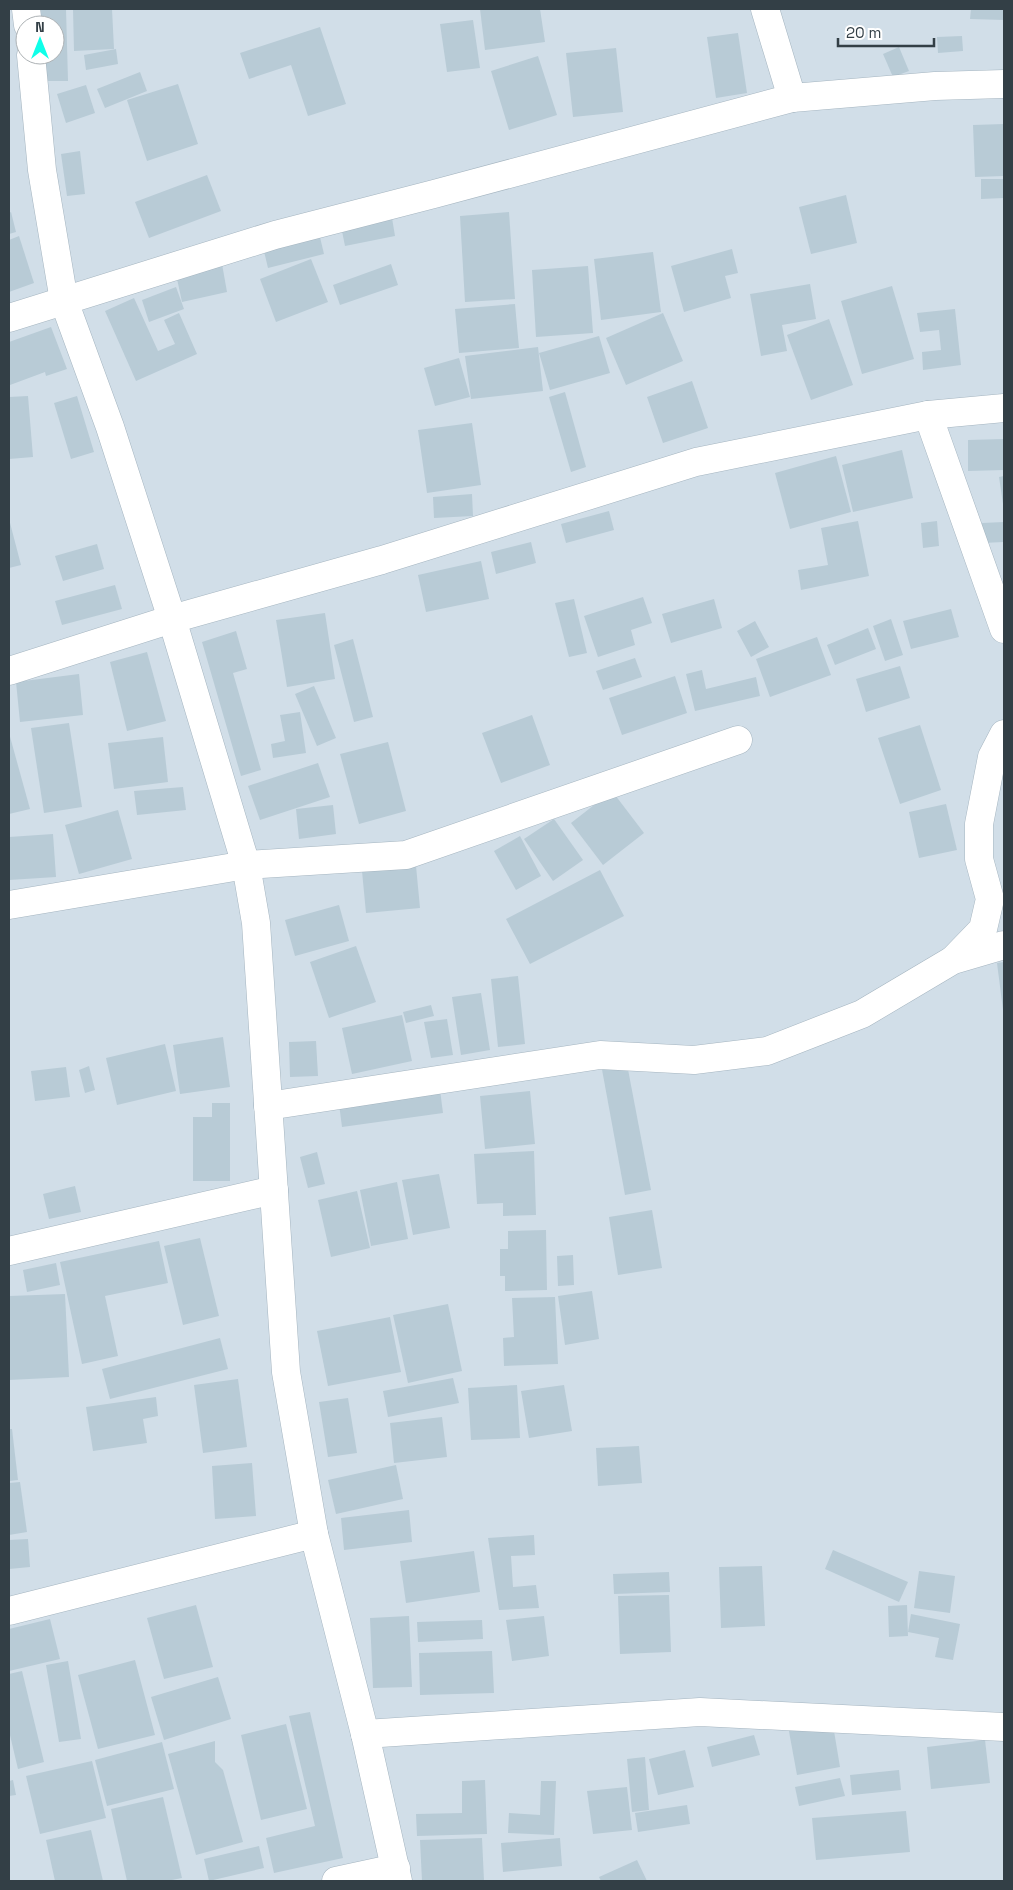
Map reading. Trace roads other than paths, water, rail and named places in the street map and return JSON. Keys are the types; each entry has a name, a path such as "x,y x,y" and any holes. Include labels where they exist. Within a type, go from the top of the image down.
{"street":[{"path":"765,9 792,98"},
{"path":"32,65 42,170 64,301 110,427 172,619 246,865 256,923 286,1372 314,1534 365,1734 397,1875 336,1881"},
{"path":"9,318 275,235 792,98 936,86 1004,84"},
{"path":"9,671 172,619 382,560 696,462 928,415 1004,408"},
{"path":"928,415 1004,629"},
{"path":"953,960 983,929 990,899 979,859 979,824 992,757 1004,734"},
{"path":"9,905 246,865 406,854 738,740"},
{"path":"268,1106 600,1055 694,1060 767,1051 862,1014 953,960 1004,945"},
{"path":"9,1251 274,1190"},
{"path":"9,1611 314,1534"},
{"path":"365,1734 700,1712 1004,1727"}]}
